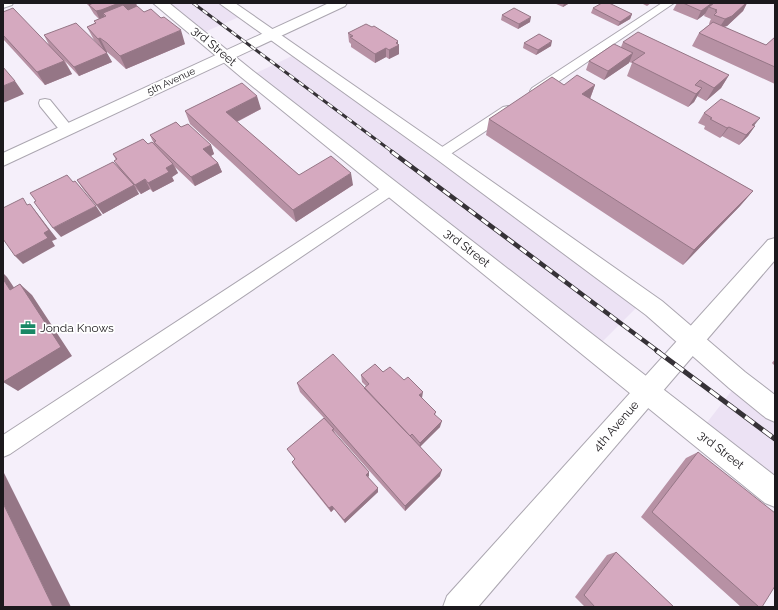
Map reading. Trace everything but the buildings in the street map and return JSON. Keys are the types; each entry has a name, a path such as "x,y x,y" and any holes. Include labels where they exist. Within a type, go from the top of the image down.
{"street":[{"name":"3rd Street","path":"160,3 247,74 775,493"},
{"path":"226,3 441,154 654,308 737,380 775,410"},
{"name":"5th Avenue","path":"3,160 340,3"},
{"name":"4th Avenue","path":"458,607 775,246"}],"lane":[{"path":"3,5 8,3"},
{"path":"441,154 669,3"},
{"path":"45,103 67,130"},
{"path":"3,447 392,188"}],"shaded area":[{"path":"160,3 219,3 239,17 200,34"},
{"path":"292,56 638,306 597,347 252,75"},
{"path":"740,380 775,405 775,487 702,429"}],"railway":[{"path":"193,3 394,153"},
{"path":"392,152 659,352"},
{"path":"657,351 775,439"}],"place":[{"name":"Jonda Knows","path":"28,328"}]}
